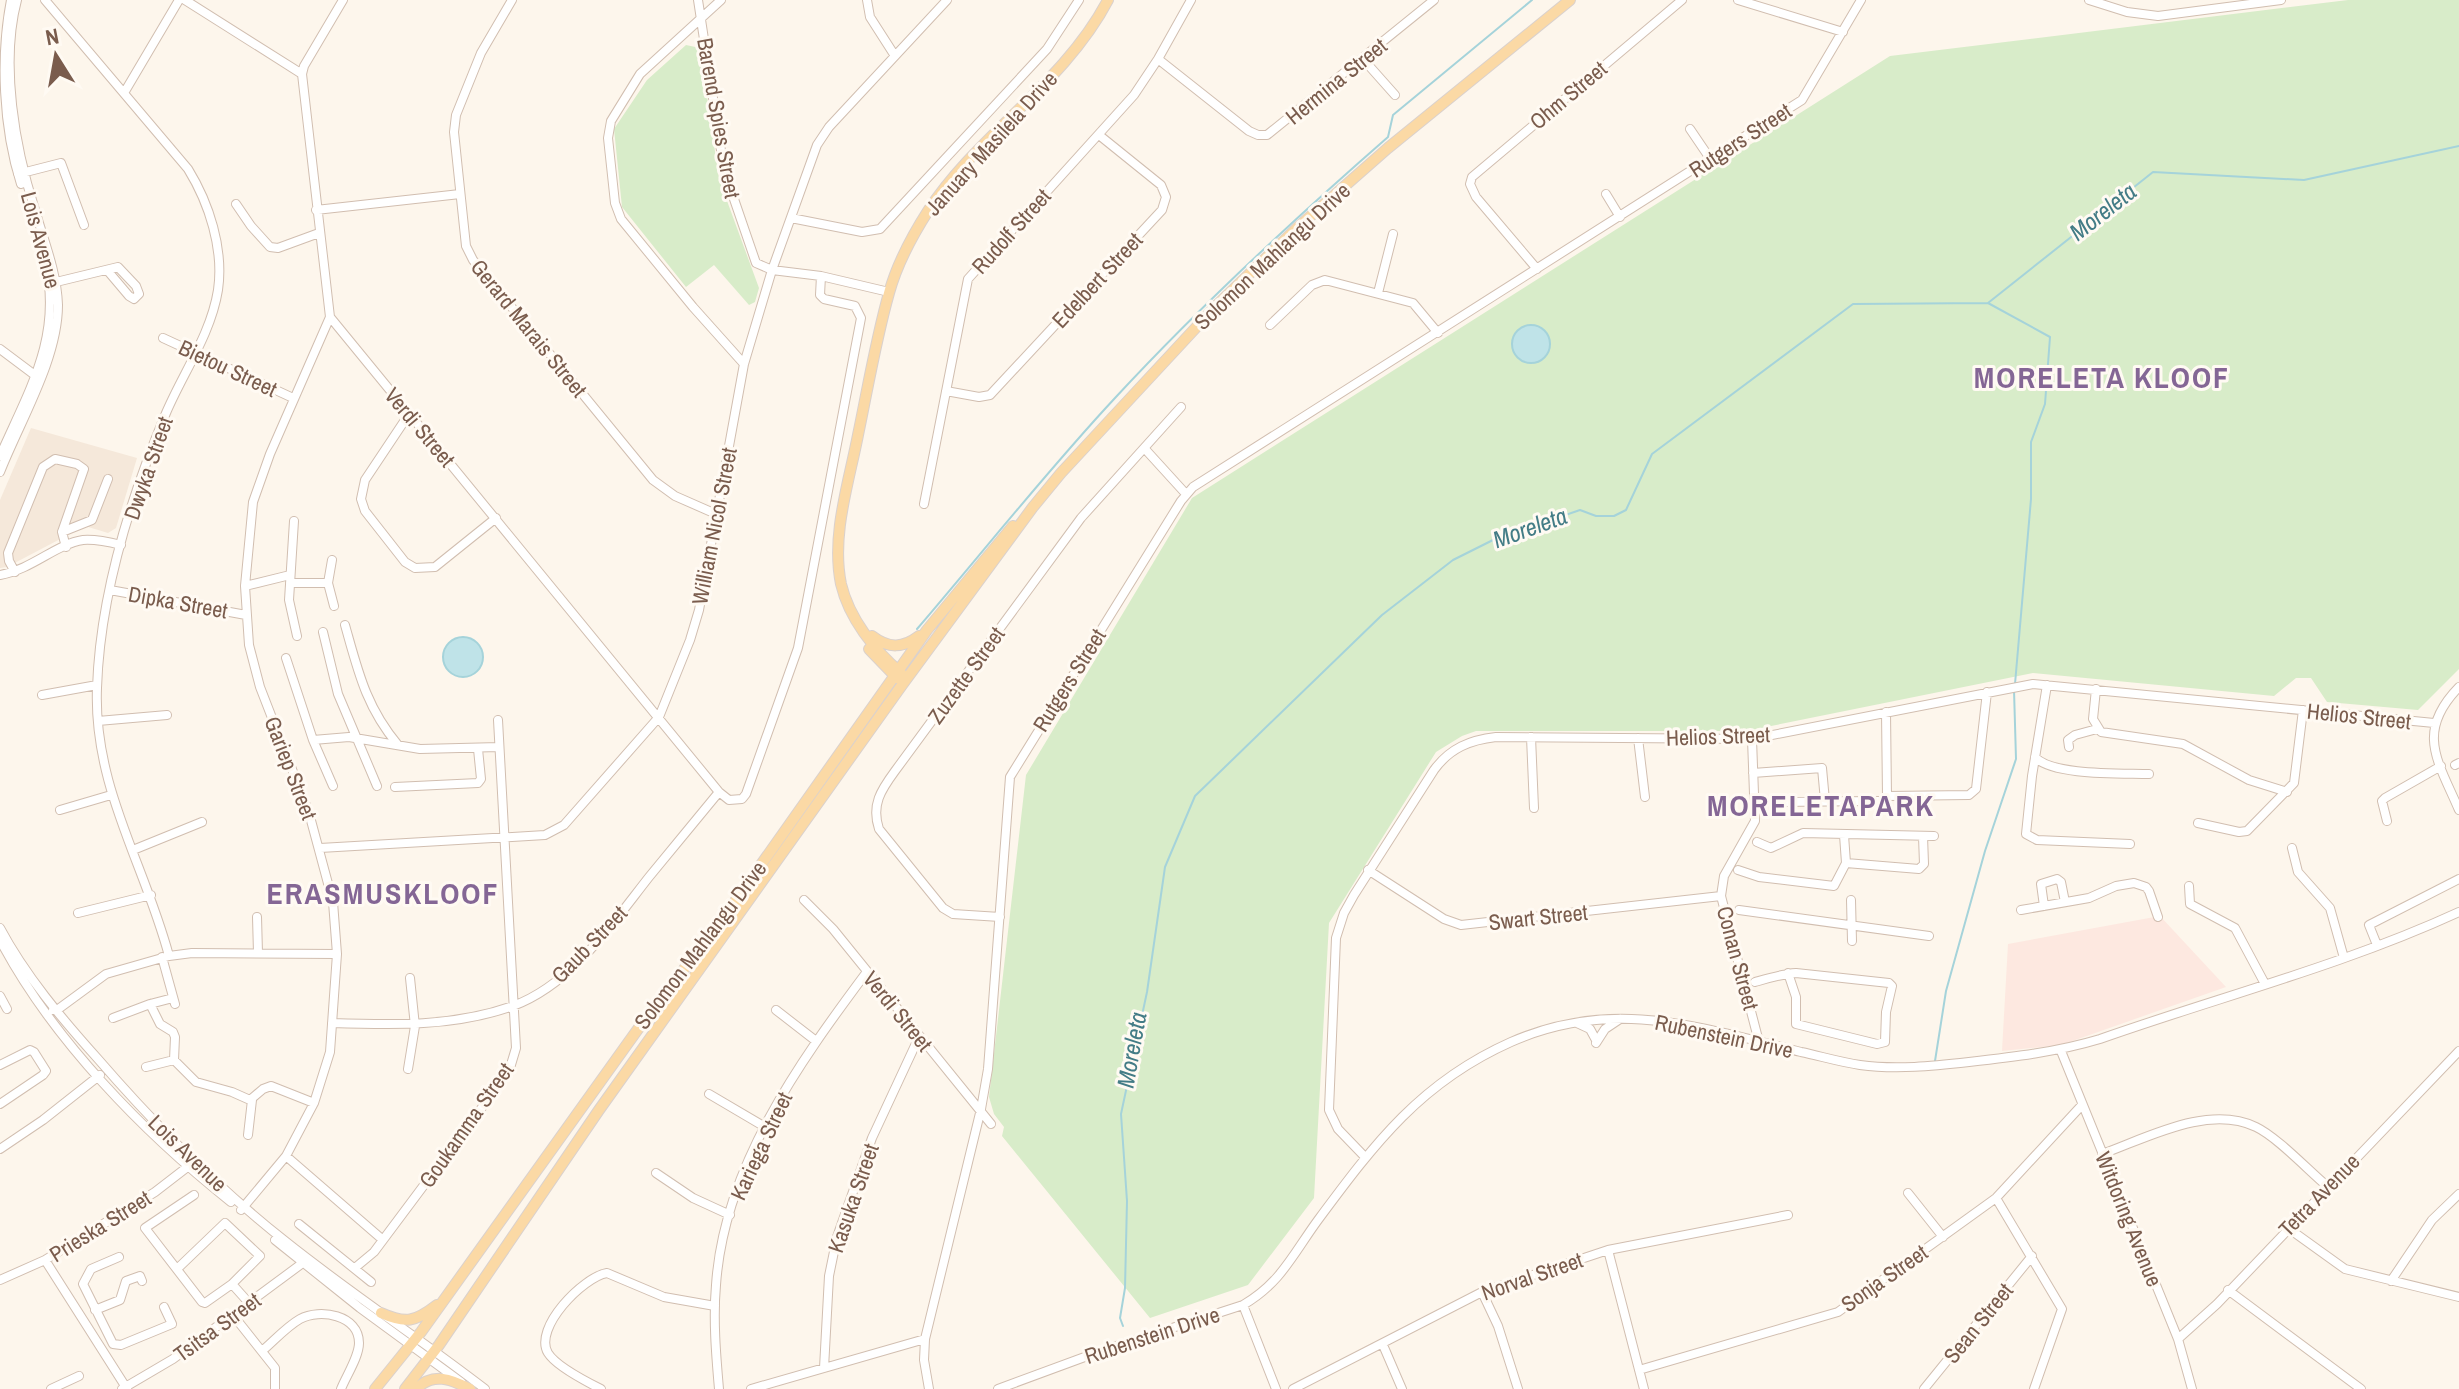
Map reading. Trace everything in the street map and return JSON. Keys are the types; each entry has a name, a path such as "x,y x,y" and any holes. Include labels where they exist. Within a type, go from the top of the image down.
{"main road":[{"name":"January Masilela Drive","path":"901,677 865,645 841,603 834,566 835,544 889,292 911,239 929,209 951,181 1035,96 1090,30 1108,0"},
{"name":"Solomon Mahlangu Drive","path":"1534,28 1562,0"},
{"name":"Solomon Mahlangu Drive","path":"375,1389 456,1286 638,1029 901,677 1033,507 1126,400 1216,306 1287,238 1388,148 1570,0"},
{"name":"Solomon Mahlangu Drive","path":"405,1389 901,677 927,630 1001,538 1033,507"},
{"name":"January Masilela Drive","path":"840,529 841,582 856,621 901,677"},
{"path":"856,621 876,639 892,646 909,643 927,630"},
{"path":"381,1313 399,1321 416,1319 456,1286"},
{"path":"416,1389 432,1378 444,1378 470,1389"}],"street":[{"name":"Lois Avenue","path":"0,456 54,341 58,306 20,173 8,66 14,0"},
{"name":"Dwyka Street","path":"47,0 188,169 210,214 217,258 218,290 209,321 151,450 121,545 100,644 98,721 111,795 151,895 174,1001 150,1004"},
{"path":"124,93 179,0"},
{"path":"185,0 302,74"},
{"path":"330,317 302,74 343,0"},
{"name":"Gerard Marais Street","path":"512,0 481,53 456,115 454,132 466,246 473,260 653,480 675,496 716,514"},
{"name":"Barend Spies Street","path":"698,0 727,183 754,259 760,266 772,270"},
{"path":"721,0 640,74 611,121 608,138 615,203 621,219 744,364"},
{"path":"867,0 870,17 895,56"},
{"name":"William Nicol Street","path":"320,848 545,835 559,830 659,717 694,627 744,364 772,270 823,136 947,0"},
{"path":"791,218 862,232 880,229 1047,49 1079,0"},
{"name":"Rudolf Street","path":"924,504 971,272 1134,95 1191,0"},
{"name":"Hermina Street","path":"1158,59 1249,131 1262,136 1272,133 1434,0"},
{"name":"Ohm Street","path":"1537,269 1476,197 1470,184 1477,171 1682,0"},
{"path":"1738,0 1843,32"},
{"name":"Rutgers Street","path":"929,1389 924,1360 925,1339 981,1109 990,1047 1008,787 1014,768 1186,494 1802,100 1861,0"},
{"path":"2089,0 2127,12 2158,16 2281,0"},
{"path":"1363,59 1395,95"},
{"path":"1690,129 1711,160"},
{"name":"Edelbert Street","path":"946,391 983,397 994,391 1162,210 1166,197 1161,185 1099,135"},
{"path":"20,173 59,163 63,165 84,225"},
{"path":"316,210 460,194"},
{"path":"1606,194 1620,217"},
{"path":"236,204 270,247 278,248 319,233"},
{"path":"1378,293 1393,234"},
{"path":"52,283 107,270"},
{"path":"772,270 821,276 889,292"},
{"path":"719,792 735,801 746,794 794,659 806,608 861,318 855,306 824,299 820,295 821,276"},
{"path":"1270,325 1321,280 1413,303 1438,333"},
{"name":"Gariep Street","path":"243,1208 286,1156 314,1103 330,1052 337,954 333,902 299,783 260,687 249,645 245,586 253,502 293,398 330,317"},
{"name":"Verdi Street","path":"330,317 719,792"},
{"name":"Bietou Street","path":"163,338 293,398"},
{"path":"0,349 37,377"},
{"name":"Lois Avenue","path":"0,472 37,377"},
{"name":"Zuzette Street","path":"1000,917 953,914 943,908 879,829 875,812 877,799 1081,518 1181,407"},
{"path":"409,414 365,480 361,493 365,511 405,562 415,568 435,567 496,518"},
{"path":"1145,449 1186,494"},
{"path":"15,572 8,553 43,467 55,459 80,465 84,469 62,532 66,547"},
{"path":"62,532 92,520 108,479"},
{"path":"294,521 290,612 297,636"},
{"path":"0,575 15,572 66,547 91,540 121,545"},
{"path":"332,560 328,583 334,606"},
{"path":"245,586 290,579 328,583"},
{"name":"Dipka Street","path":"110,590 246,615"},
{"path":"345,625 362,688 398,745"},
{"path":"323,632 338,694 377,786"},
{"path":"286,658 313,740 333,786"},
{"path":"42,695 97,685"},
{"name":"Helios Street","path":"1365,1157 1334,1123 1328,1097 1334,951 1344,913 1368,870 1434,770 1447,754 1478,739 1752,739 2024,685 2096,689 2434,723"},
{"path":"2047,685 2026,829 2029,838 2130,844"},
{"path":"2459,687 2447,700 2434,723 2434,745 2459,810"},
{"path":"2096,689 2093,719 2097,729 2107,734 2183,744 2249,780 2287,792"},
{"path":"1886,712 1887,796 1969,795 1976,789 1987,692"},
{"path":"2198,823 2247,831 2287,792 2296,778 2303,710"},
{"path":"98,721 167,715"},
{"name":"Goukamma Street","path":"356,1267 383,1240 510,1068 516,1048 498,720"},
{"path":"2069,747 2070,737 2097,729"},
{"path":"313,740 342,737 420,749 499,747"},
{"path":"1531,737 1534,808"},
{"path":"1638,738 1645,797"},
{"name":"Conan Street","path":"1752,739 1754,826 1724,876 1721,896 1759,1042"},
{"path":"395,787 478,783 481,779 478,749"},
{"path":"2035,757 2047,766 2065,769 2149,774"},
{"path":"2387,821 2382,801 2441,766"},
{"path":"1753,773 1822,768 1825,801"},
{"name":"Gaub Street","path":"332,1023 415,1026 462,1019 513,1006 543,991 595,944 719,792"},
{"path":"60,810 111,795"},
{"path":"1775,802 1878,801"},
{"path":"133,850 202,822"},
{"path":"1757,842 1771,848 1803,833 1934,836"},
{"path":"1738,870 1759,877 1834,886 1846,863 1844,835"},
{"path":"1846,863 1919,869 1924,864 1923,836"},
{"path":"2292,848 2298,872 2330,908 2344,958"},
{"name":"Swart Street","path":"1368,870 1444,919 1461,925 1721,896"},
{"path":"2044,906 2040,886 2057,879 2061,882 2065,902"},
{"path":"2377,945 2369,925 2459,879"},
{"path":"2021,910 2089,898 2116,886 2134,883 2149,891 2158,917"},
{"path":"2189,886 2190,904 2235,928 2265,984"},
{"path":"78,913 151,895"},
{"name":"Verdi Street","path":"804,900 833,929 991,1124"},
{"path":"1851,900 1852,941"},
{"path":"1739,910 1929,936"},
{"name":"Rubenstein Drive","path":"998,1389 1101,1351 1243,1305 1271,1286 1285,1270 1365,1157 1403,1113 1439,1082 1509,1043 1574,1022 1624,1017 1668,1021 1855,1064 1892,1068 2061,1051 2344,958 2459,912"},
{"path":"257,917 258,953"},
{"name":"Lois Avenue","path":"0,928 4,947 45,1010 98,1077 191,1164 305,1262 414,1341"},
{"name":"Lois Avenue","path":"4,947 191,1164"},
{"path":"45,1010 57,1010 106,974 166,957 337,954"},
{"name":"Kariega Street","path":"719,1389 716,1283 730,1215 745,1169 765,1127 816,1041 866,973"},
{"path":"1755,982 1788,973 1891,984 1885,1042 1877,1044 1796,1024 1796,1000 1788,973"},
{"path":"408,1069 415,1026 410,978"},
{"path":"2,992 7,1009"},
{"path":"113,1018 150,1004 160,1024 173,1032 174,1060 196,1082 252,1100"},
{"path":"54,1022 57,1010"},
{"path":"776,1010 816,1041"},
{"path":"1574,1022 1590,1029 1596,1041 1605,1029 1624,1017"},
{"name":"Kasuka Street","path":"824,1368 827,1287 837,1237 872,1138 919,1037"},
{"path":"0,1065 30,1050 46,1071 0,1104"},
{"name":"Witdoring Avenue","path":"2061,1051 2178,1339 2192,1389"},
{"name":"Tetra Avenue","path":"2178,1339 2459,1051"},
{"path":"146,1067 174,1060"},
{"path":"0,1149 43,1120 106,1069"},
{"path":"248,1135 252,1100 263,1089 271,1086 314,1103"},
{"path":"709,1094 765,1127"},
{"name":"Sonja Street","path":"1639,1370 1831,1315 1996,1198 2082,1105"},
{"path":"2102,1154 2199,1121 2245,1123 2262,1131 2327,1186"},
{"path":"286,1156 383,1240"},
{"name":"Prieska Street","path":"0,1280 45,1260 155,1192 191,1164"},
{"path":"656,1173 693,1198 730,1215"},
{"path":"1908,1193 1943,1237"},
{"path":"2391,1281 2432,1220 2459,1194"},
{"path":"177,1269 225,1223 260,1256 232,1284 205,1303 177,1269 145,1226 194,1195"},
{"path":"1996,1198 2062,1309 2034,1389"},
{"name":"Norval Street","path":"1293,1389 1482,1292 1608,1250 1788,1215"},
{"path":"299,1224 371,1282"},
{"path":"2288,1228 2335,1264 2459,1297"},
{"path":"1608,1250 1644,1389"},
{"name":"Sean Street","path":"1924,1389 2032,1256"},
{"path":"119,1257 91,1269 84,1278 84,1288 113,1344 172,1324 164,1307"},
{"path":"45,1260 125,1388"},
{"name":"Lois Avenue","path":"305,1262 381,1313 414,1341"},
{"name":"Tsitsa Street","path":"125,1388 173,1359 305,1262"},
{"path":"601,1389 547,1352 545,1339 559,1310 596,1275 612,1274 664,1297 715,1306"},
{"path":"95,1310 120,1300 126,1281 140,1276 142,1281"},
{"path":"232,1284 249,1303"},
{"path":"68,1295 84,1288"},
{"path":"2228,1290 2361,1389"},
{"path":"1482,1292 1498,1326 1518,1389"},
{"path":"1243,1305 1276,1389"},
{"path":"233,1315 277,1370 275,1389"},
{"path":"262,1351 302,1318 337,1315 351,1324 359,1340 341,1389"},
{"path":"751,1389 925,1339"},
{"path":"414,1341 485,1389"},
{"path":"1383,1345 1402,1389"},
{"path":"432,1354 470,1389"},
{"path":"51,1389 79,1376"}],"shaded area":[{"path":"31,428 137,458 116,528 108,533 85,526 0,568 0,500"},
{"path":"2160,916 2226,987 2061,1045 2002,1051 2008,944"}],"green space":[{"path":"2348,0 2459,0 2459,669 2418,710 2327,702 2311,678 2296,678 2274,696 2033,673 1746,731 1476,731 1462,736 1436,752 1329,923 1314,1198 1248,1285 1150,1318 1002,1136 1004,1127 994,1114 989,1097 1026,775 1192,498 1890,56"},
{"path":"686,45 700,48 719,179 759,288 755,302 749,305 714,265 686,287 622,207 614,129 647,80"}],"water":[{"path":"1531,325 1545,330 1550,344 1545,358 1531,363 1517,358 1512,344 1517,330"},
{"path":"463,637 477,643 483,657 477,671 463,677 449,671 443,657 449,643"}],"waterway":[{"path":"917,629 1064,454 1214,296 1388,137 1393,115 1532,0"},
{"name":"Moreleta","path":"1123,1326 1120,1318 1125,1288 1127,1201 1121,1114 1147,992 1165,867 1195,796 1382,615 1453,560 1493,540 1580,510 1596,516 1614,516 1626,510 1652,454 1853,304 1988,303 2153,172 2304,180 2459,146"},
{"path":"1988,303 2050,337 2045,404 2031,442 2031,499 2015,684"},
{"path":"1935,1061 1946,991 1985,851 2016,759 2014,690"}],"district":[{"name":"MORELETA KLOOF","path":"2102,378"},
{"name":"MORELETAPARK","path":"1821,806"},
{"name":"ERASMUSKLOOF","path":"383,894"}]}
